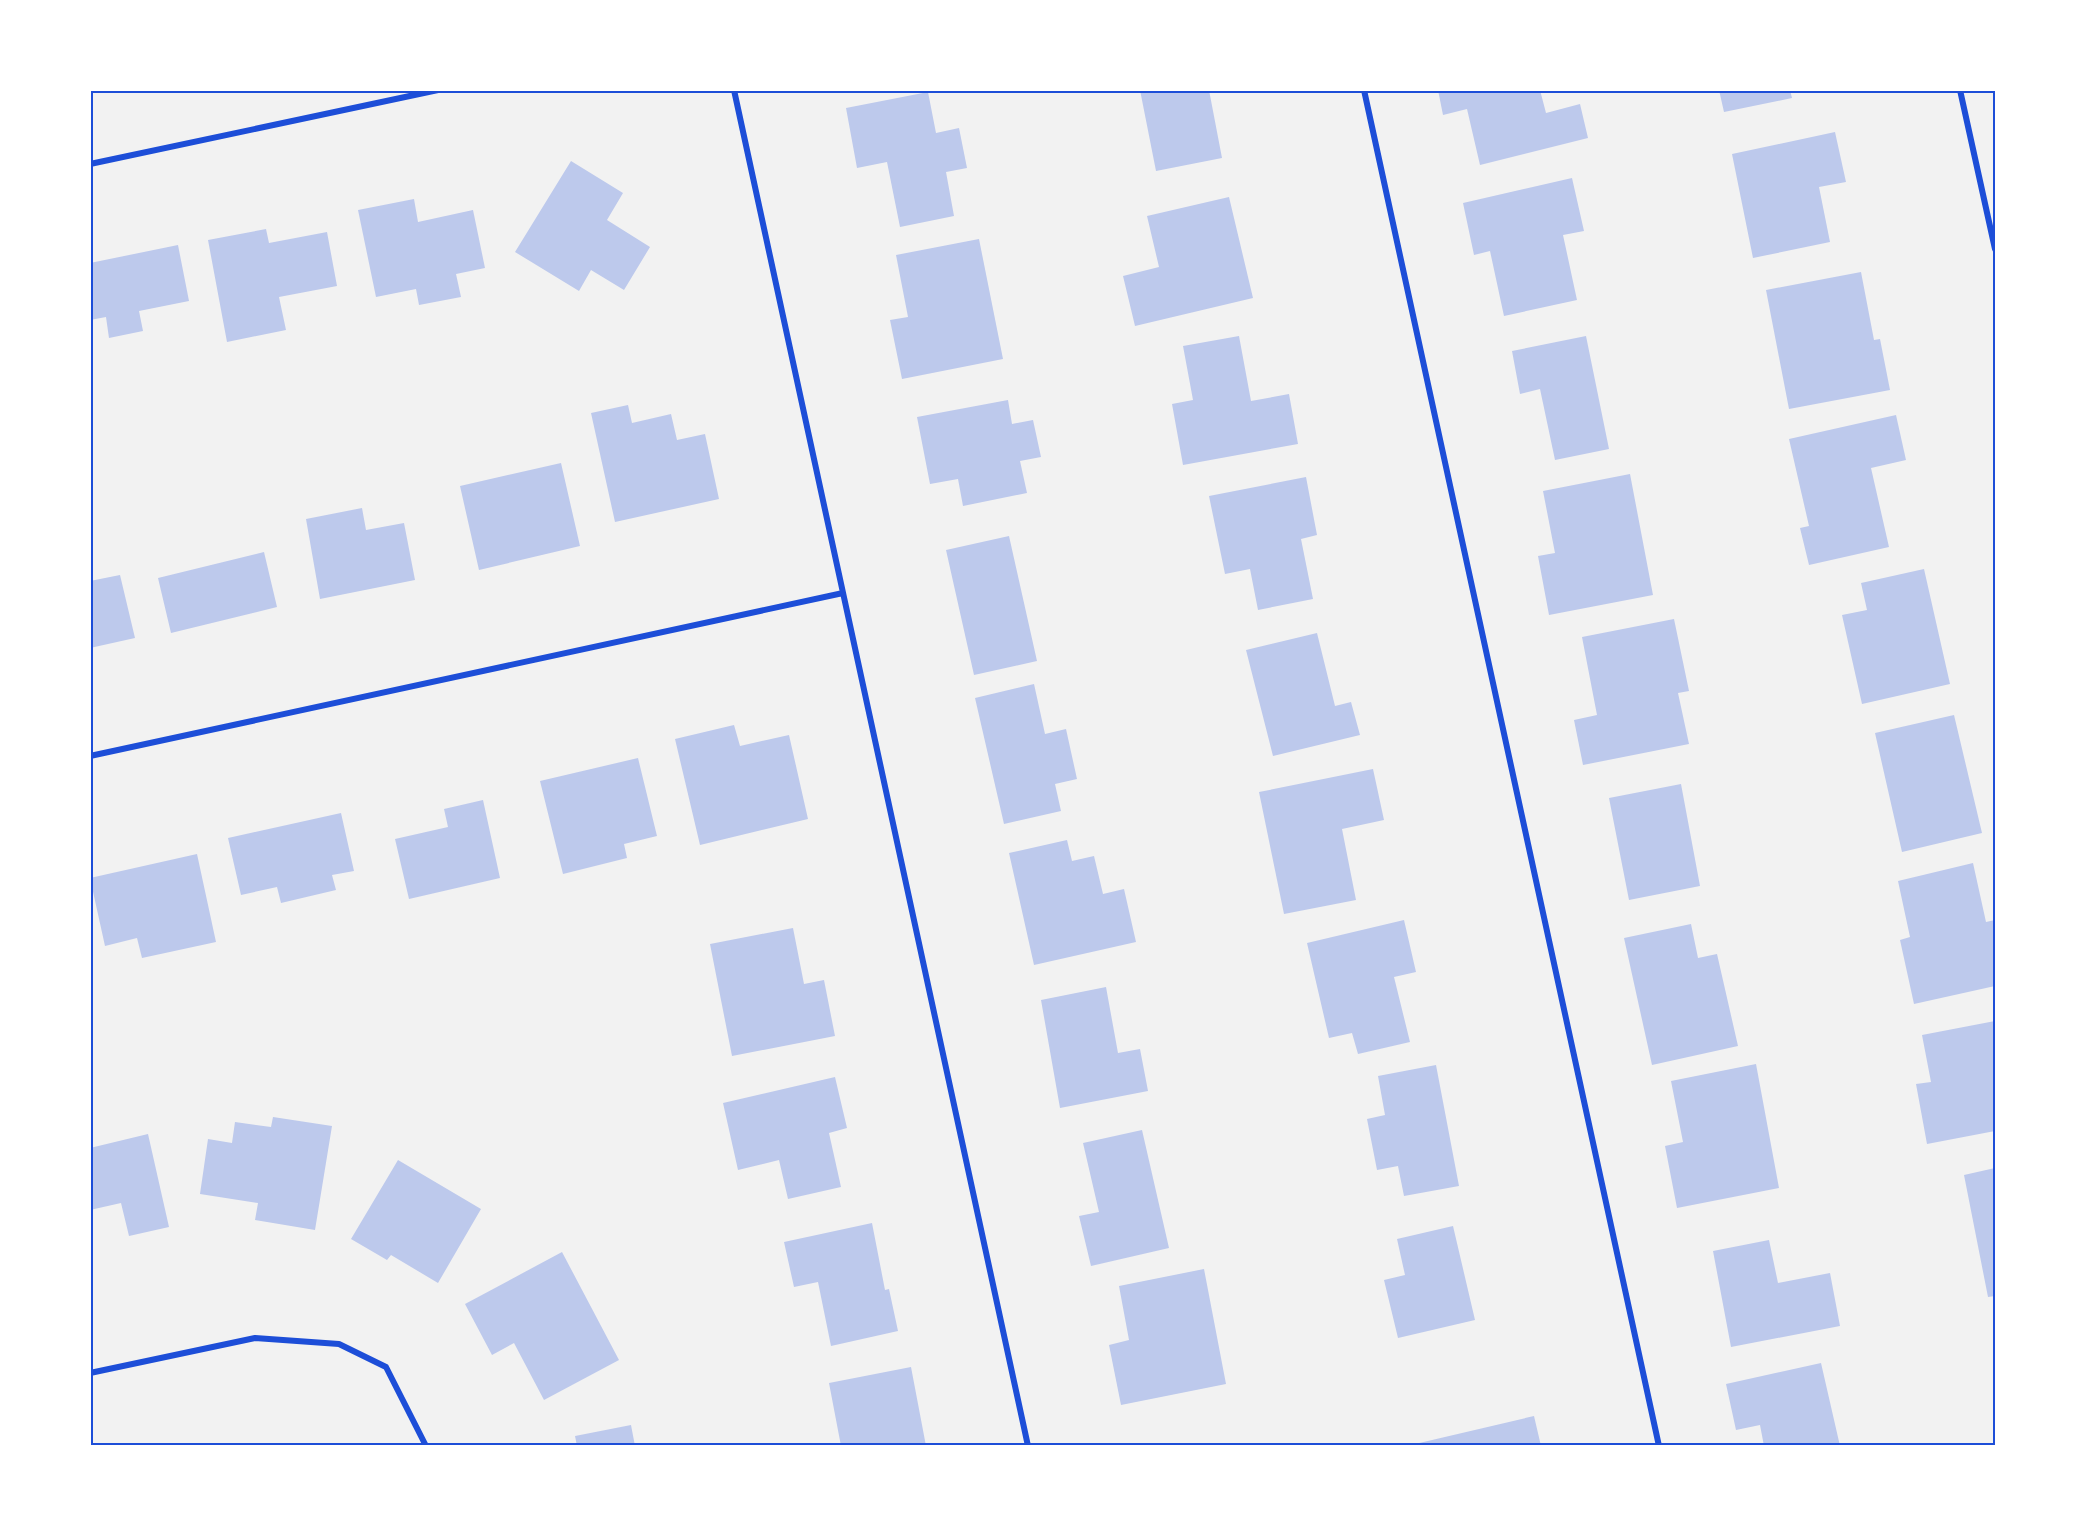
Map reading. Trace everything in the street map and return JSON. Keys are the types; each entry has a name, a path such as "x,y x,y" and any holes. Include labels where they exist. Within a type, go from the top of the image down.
{"street":[{"path":"90,164 438,90"},
{"path":"734,90 1028,1446"},
{"path":"1364,90 1659,1446"},
{"path":"1960,90 1995,249"},
{"path":"90,756 843,593"},
{"path":"90,1373 255,1338 339,1344 386,1368 426,1446"}],"building":[{"path":"1140,90 1209,90 1222,158 1156,171"},
{"path":"1438,90 1540,90 1546,113 1580,104 1588,138 1480,165 1467,109 1443,115"},
{"path":"1719,90 1790,90 1792,98 1724,112"},
{"path":"928,92 936,133 959,128 967,168 946,172 954,216 900,227 887,162 857,168 846,108"},
{"path":"1835,132 1846,182 1819,187 1830,242 1753,258 1732,154"},
{"path":"571,161 623,193 607,220 650,247 624,290 591,270 579,291 515,252"},
{"path":"1572,178 1584,231 1563,235 1577,300 1504,316 1490,251 1474,255 1463,203"},
{"path":"1229,197 1253,298 1135,326 1123,276 1159,267 1147,216"},
{"path":"414,199 418,222 473,210 485,268 456,274 461,297 419,305 416,289 376,297 358,210"},
{"path":"266,229 269,243 327,232 337,286 279,297 286,330 227,342 208,240"},
{"path":"979,239 1003,359 902,379 890,320 908,317 896,255"},
{"path":"178,245 189,301 139,311 143,331 109,338 106,317 90,320 90,263"},
{"path":"1861,272 1874,340 1880,339 1890,390 1789,409 1766,290"},
{"path":"1239,336 1251,401 1289,394 1298,444 1183,465 1172,404 1193,400 1183,346"},
{"path":"1586,336 1609,449 1555,460 1540,389 1520,394 1512,351"},
{"path":"1008,400 1012,424 1033,420 1041,457 1020,461 1027,493 963,506 958,479 930,484 917,417"},
{"path":"628,405 632,423 671,414 677,440 705,434 719,499 615,522 591,413"},
{"path":"1896,415 1906,460 1871,468 1889,547 1809,565 1800,528 1809,526 1789,439"},
{"path":"561,463 580,546 479,570 460,486"},
{"path":"1630,474 1653,595 1549,615 1538,556 1555,553 1543,491"},
{"path":"1306,477 1317,535 1301,539 1313,599 1258,610 1250,569 1225,574 1209,496"},
{"path":"362,508 366,530 404,523 415,580 320,599 306,519"},
{"path":"1009,536 1037,661 974,675 946,550"},
{"path":"264,552 277,607 171,633 158,578"},
{"path":"1924,569 1950,684 1862,704 1842,615 1867,610 1861,583"},
{"path":"120,575 135,638 90,648 90,581"},
{"path":"1674,619 1689,691 1678,693 1689,744 1583,765 1574,720 1597,715 1582,637"},
{"path":"1317,633 1335,706 1351,702 1360,735 1273,756 1246,650"},
{"path":"1034,684 1045,734 1066,729 1077,779 1055,784 1061,811 1004,824 975,698"},
{"path":"1954,715 1982,833 1902,852 1875,733"},
{"path":"734,725 740,746 789,735 808,819 700,845 675,739"},
{"path":"638,758 657,836 624,844 627,858 563,874 540,781"},
{"path":"1373,769 1384,820 1342,829 1356,900 1284,914 1259,792"},
{"path":"1681,784 1700,886 1629,900 1609,798"},
{"path":"483,800 500,878 409,899 395,839 448,827 444,809"},
{"path":"341,813 354,871 332,875 336,890 281,903 277,887 241,895 228,838"},
{"path":"1067,840 1072,861 1094,856 1103,894 1124,889 1136,942 1034,965 1009,853"},
{"path":"197,854 216,942 142,958 137,938 105,946 90,878"},
{"path":"1973,863 1986,922 1995,920 1995,986 1914,1004 1900,940 1910,937 1898,881"},
{"path":"1404,920 1416,972 1394,977 1410,1042 1358,1054 1352,1033 1329,1038 1307,943"},
{"path":"1691,924 1698,958 1717,954 1738,1046 1652,1065 1624,938"},
{"path":"793,928 804,984 824,980 835,1036 732,1056 710,944"},
{"path":"1106,987 1118,1053 1140,1049 1148,1091 1060,1108 1041,1000"},
{"path":"1995,1021 1995,1066 1993,1067 1995,1131 1927,1144 1916,1084 1931,1082 1922,1035"},
{"path":"1756,1064 1779,1188 1677,1208 1665,1146 1683,1142 1671,1081"},
{"path":"1436,1065 1459,1186 1404,1196 1398,1166 1377,1170 1367,1119 1385,1115 1378,1076"},
{"path":"835,1077 847,1128 829,1133 841,1187 788,1199 779,1160 738,1170 723,1103"},
{"path":"273,1117 332,1126 315,1230 255,1220 258,1203 200,1194 208,1139 232,1143 235,1122 271,1127"},
{"path":"1142,1130 1169,1248 1091,1266 1079,1216 1099,1212 1083,1143"},
{"path":"148,1134 169,1227 129,1236 121,1203 90,1210 90,1148"},
{"path":"398,1160 481,1209 438,1283 391,1255 387,1260 351,1239"},
{"path":"1995,1168 1995,1296 1988,1297 1964,1175"},
{"path":"872,1223 885,1290 889,1289 898,1331 831,1346 818,1282 794,1287 784,1242"},
{"path":"1453,1226 1475,1320 1398,1338 1384,1280 1405,1275 1397,1239"},
{"path":"1769,1240 1778,1283 1830,1273 1840,1326 1731,1347 1713,1251"},
{"path":"562,1252 619,1360 544,1400 514,1343 492,1355 465,1304"},
{"path":"1204,1269 1226,1384 1121,1405 1109,1345 1129,1340 1119,1286"},
{"path":"1821,1363 1840,1446 1764,1446 1760,1425 1736,1430 1726,1384"},
{"path":"911,1367 926,1446 841,1446 829,1383"},
{"path":"1534,1416 1541,1446 1416,1446 1415,1444"},
{"path":"631,1425 635,1446 577,1446 575,1436"}]}
